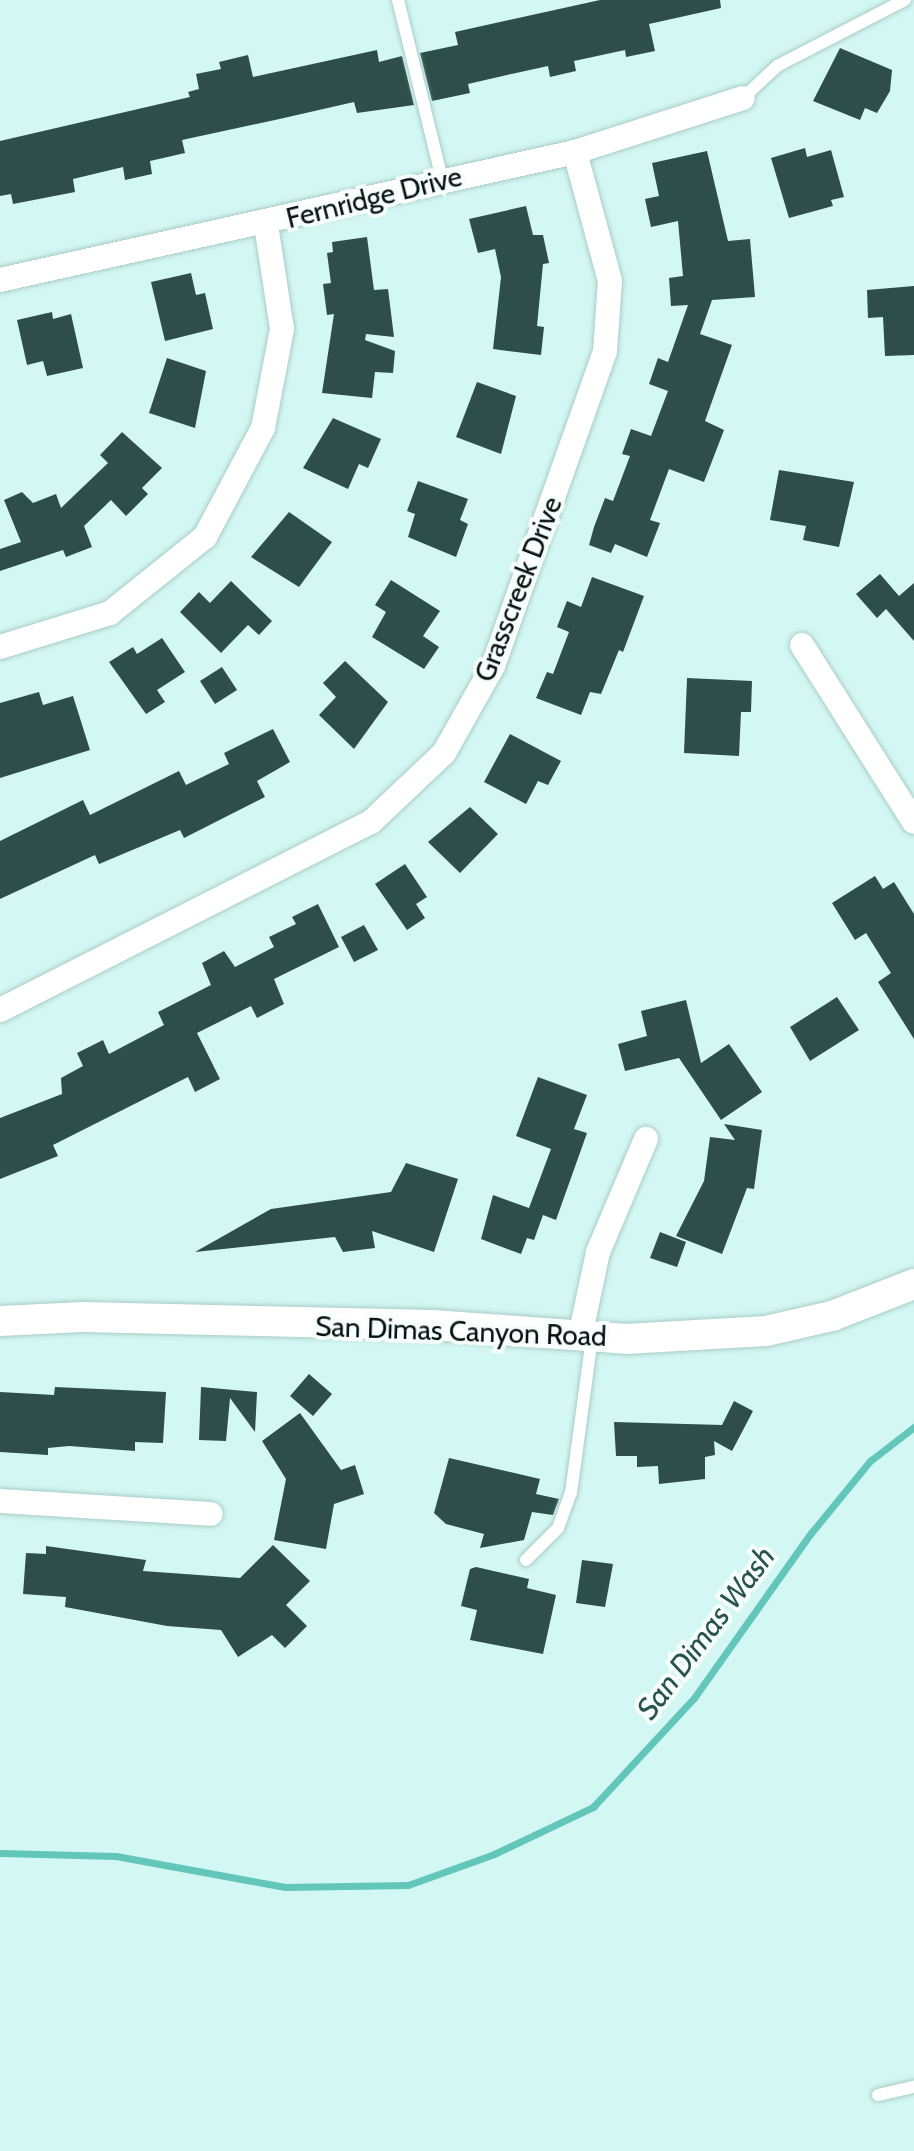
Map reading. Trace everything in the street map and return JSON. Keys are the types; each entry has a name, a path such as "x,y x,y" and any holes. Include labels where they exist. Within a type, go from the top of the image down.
{"street":[{"name":"Fernridge Drive","path":"0,280 266,224 442,179 575,152 743,98"},
{"name":"Grasscreek Drive","path":"0,1010 371,822 444,753 493,666 605,351 610,281 575,152"},
{"path":"0,647 110,613 205,537 263,428 282,329 266,224"},
{"path":"802,645 914,822"},
{"path":"587,1333 598,1252 646,1139"},
{"name":"San Dimas Canyon Road","path":"0,1321 83,1317 587,1333 626,1339 766,1331 832,1316 914,1284"},
{"path":"0,1501 211,1514"}],"lane":[{"path":"398,0 442,179"},
{"path":"743,98 777,66 905,0"},
{"path":"526,1560 558,1528 571,1493 587,1333"},
{"path":"878,2095 914,2087"}],"building":[{"path":"600,0 720,0 721,8 649,24 655,51 626,57 625,50 574,61 576,71 550,77 548,66 507,75 468,84 470,93 432,101 420,53 458,45 455,32"},
{"path":"840,48 892,70 890,91 877,113 865,108 860,120 813,101"},
{"path":"377,50 379,62 402,56 414,105 357,113 354,102 182,140 185,153 150,161 152,174 125,180 123,167 73,179 75,192 13,204 11,194 0,196 0,141 190,97 188,92 199,89 196,74 221,69 219,62 248,55 253,77"},
{"path":"805,148 807,157 831,150 844,197 831,200 833,206 789,218 771,158"},
{"path":"707,151 728,241 750,239 755,297 712,300 700,334 732,345 705,421 724,430 704,482 669,469 650,520 660,523 647,557 615,544 611,553 589,545 594,527 605,498 613,501 630,456 622,454 631,429 651,436 668,391 649,384 658,358 668,362 688,305 671,306 669,278 683,276 678,221 651,227 645,199 659,196 652,163"},
{"path":"526,206 533,235 543,235 549,263 543,264 537,326 544,327 541,355 493,349 501,277 495,249 478,253 469,219"},
{"path":"367,237 374,290 388,289 394,337 366,334 365,340 395,351 393,373 375,372 372,398 322,393 334,314 327,315 323,284 331,283 327,253 333,252 332,242"},
{"path":"191,273 196,295 205,293 213,329 165,341 151,282"},
{"path":"914,286 914,355 885,356 883,317 868,318 867,290"},
{"path":"52,312 53,319 71,314 83,368 47,376 43,361 27,365 17,320"},
{"path":"167,358 206,371 195,428 149,413"},
{"path":"477,382 516,396 501,454 456,437"},
{"path":"333,418 381,439 368,468 359,464 348,489 303,468"},
{"path":"122,432 162,468 142,488 148,494 126,516 111,500 84,526 92,547 66,557 63,550 0,571 0,549 21,542 4,500 22,492 33,503 56,494 61,508 108,463 100,455"},
{"path":"779,470 854,482 839,547 803,540 806,526 770,520"},
{"path":"418,481 468,499 460,520 468,524 456,557 408,537 415,514 407,511"},
{"path":"289,512 332,542 299,587 251,557"},
{"path":"880,574 899,596 914,583 914,641 886,609 877,618 856,594"},
{"path":"592,577 644,596 623,652 619,650 601,694 590,692 581,715 536,698 547,672 553,674 569,632 557,627 567,601 581,607"},
{"path":"391,580 440,611 423,636 439,647 424,669 372,637 386,612 375,605"},
{"path":"231,581 272,621 259,635 248,625 221,653 180,612 199,592 210,603"},
{"path":"162,638 185,672 157,690 165,702 146,714 109,662 133,647 137,654"},
{"path":"345,661 388,702 354,749 319,715 336,697 323,683"},
{"path":"222,667 237,690 215,704 200,681"},
{"path":"687,678 752,681 751,712 741,712 739,756 684,753"},
{"path":"39,692 43,705 73,696 90,750 0,778 0,703"},
{"path":"273,729 290,762 257,781 265,797 184,838 180,830 99,864 95,855 0,899 0,841 83,800 90,815 179,771 186,785 229,764 224,753"},
{"path":"510,734 561,761 548,785 538,781 526,804 484,782"},
{"path":"470,807 498,834 460,873 428,842"},
{"path":"405,864 427,897 416,904 425,918 407,930 375,884"},
{"path":"875,876 883,889 894,882 914,914 914,1039 878,982 891,973 866,933 855,940 832,903"},
{"path":"318,904 339,947 274,979 284,1004 257,1018 251,1006 197,1033 220,1079 195,1092 188,1077 53,1145 58,1156 0,1179 0,1118 62,1094 61,1078 83,1066 77,1053 103,1040 109,1054 164,1025 158,1012 211,985 202,963 224,951 235,967 274,947 269,937 296,924 292,917"},
{"path":"364,925 378,950 354,962 341,937"},
{"path":"837,997 859,1030 810,1061 790,1027"},
{"path":"686,1000 701,1063 729,1044 762,1092 721,1120 679,1058 625,1071 618,1044 647,1036 641,1011"},
{"path":"538,1077 587,1095 574,1129 587,1133 556,1220 543,1215 534,1240 527,1238 521,1254 481,1239 493,1195 529,1208 551,1149 516,1136"},
{"path":"724,1124 762,1130 754,1189 747,1188 722,1254 676,1236 704,1181 710,1137 735,1140"},
{"path":"406,1163 458,1179 434,1252 372,1231 375,1248 343,1252 335,1237 195,1252 271,1209 391,1192"},
{"path":"660,1232 686,1242 677,1267 650,1258"},
{"path":"309,1374 332,1394 313,1416 290,1396"},
{"path":"55,1387 166,1392 163,1443 135,1442 135,1451 69,1446 48,1448 48,1455 0,1452 0,1392 54,1395"},
{"path":"201,1387 257,1392 255,1432 230,1398 226,1441 199,1440"},
{"path":"734,1401 753,1411 732,1451 714,1441 715,1455 705,1457 705,1479 659,1484 658,1466 637,1467 637,1456 616,1456 614,1422 722,1425"},
{"path":"300,1413 341,1470 355,1465 364,1494 334,1504 326,1549 274,1540 286,1479 262,1441"},
{"path":"449,1458 540,1479 536,1494 559,1499 553,1515 532,1512 524,1540 480,1548 484,1534 446,1524 434,1513"},
{"path":"273,1545 310,1581 286,1605 307,1626 285,1648 272,1635 238,1657 221,1630 167,1626 65,1607 66,1597 23,1594 26,1553 46,1554 46,1546 146,1560 143,1571 240,1578"},
{"path":"582,1560 613,1564 605,1607 576,1603"},
{"path":"476,1567 529,1579 527,1588 556,1595 543,1654 470,1640 477,1610 461,1606 470,1569"}],"waterway":[{"name":"San Dimas Wash","path":"0,1853 116,1856 285,1887 408,1885 494,1854 593,1807 694,1698 811,1533 870,1461 914,1427"}]}
